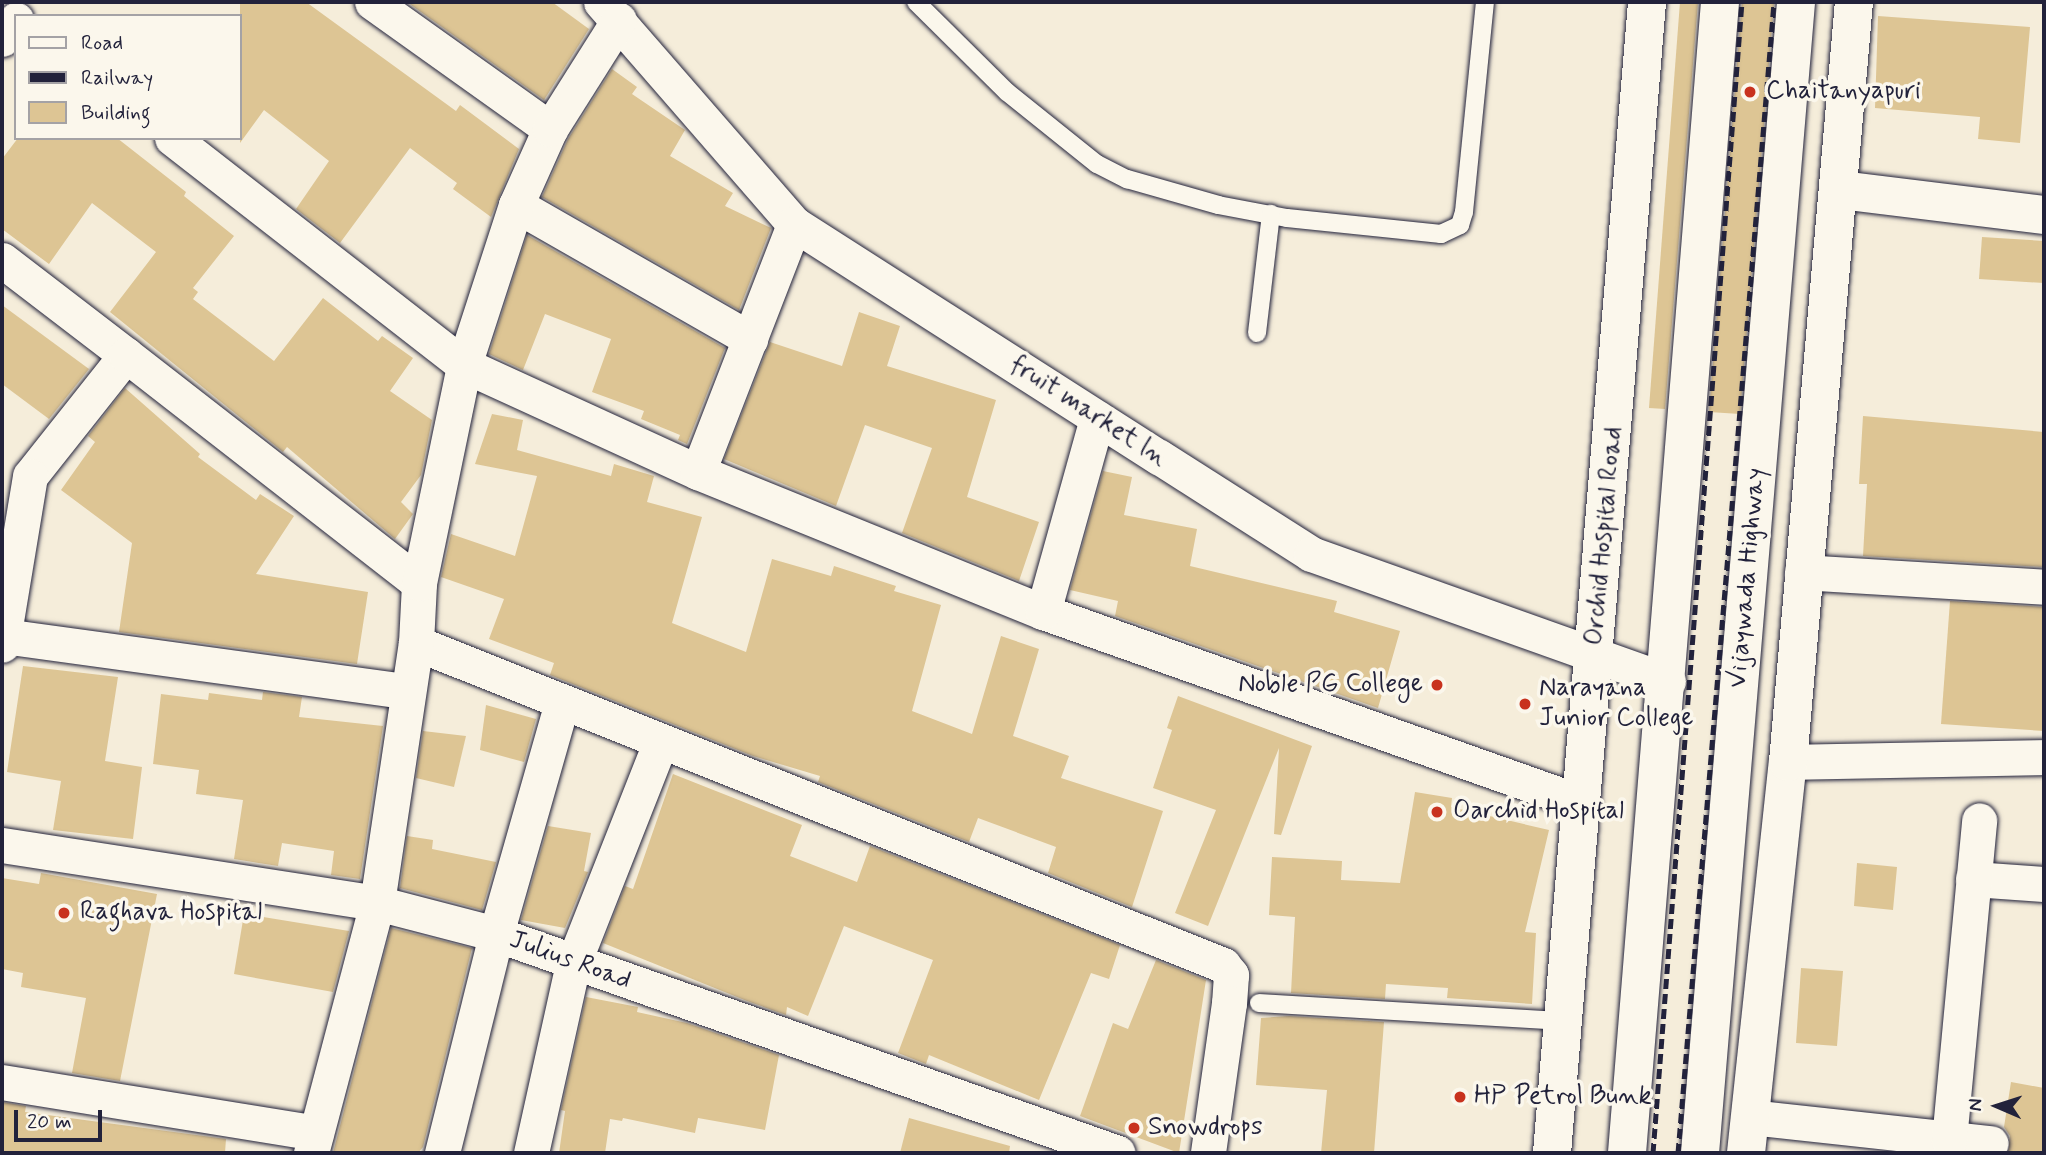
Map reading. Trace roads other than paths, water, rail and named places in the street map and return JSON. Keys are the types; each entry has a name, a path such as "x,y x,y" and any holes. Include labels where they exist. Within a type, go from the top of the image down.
{"main road":[{"name":"Orchid Hospital Road","path":"1552,1153 1596,655 1647,2"},
{"path":"1627,1153 1668,681 1720,2"},
{"name":"Vijaywada Highway","path":"1700,1153 1796,2"},
{"path":"1748,1135 1788,762 1802,572 1840,190 1854,2"},
{"path":"1840,190 2044,215"}],"street":[{"path":"372,2 550,129"},
{"path":"2,1082 313,1143 377,903 406,691 416,643 419,583 464,365 516,205 550,129 610,11"},
{"name":"fruit market ln","path":"610,11 794,224 1311,554 1668,681"},
{"path":"2,39 14,22"},
{"path":"175,140 464,365 698,472 1042,612 1583,803"},
{"path":"516,205 750,339"},
{"path":"698,472 794,224"},
{"path":"2,260 419,583"},
{"path":"126,355 30,476 3,640 406,691"},
{"path":"1042,612 1097,418"},
{"path":"1802,572 2044,587"},
{"path":"416,643 660,743 1204,955 1231,975 1244,1003 1208,1153"},
{"path":"442,1153 496,933 562,703"},
{"path":"531,1153 573,964 660,743"},
{"path":"1788,762 2044,757"},
{"path":"1949,1140 1979,820"},
{"name":"Julius Road","path":"2,845 377,903 496,933 573,964 1118,1153"},
{"path":"1973,879 2044,884"},
{"path":"1748,1135 1991,1143"}],"lane":[{"path":"916,2 1007,92 1097,164 1167,191 1271,214 1441,234 1460,225 1485,2"},
{"path":"1257,333 1271,214"},
{"path":"1244,1003 1563,1021"}],"railway":[{"path":"1653,1153 1742,2"},
{"path":"1678,1153 1774,2"}],"place":[{"name":"Chaitanyapuri","path":"1750,92"},
{"name":"Noble PG College","path":"1437,685"},
{"name":"Narayana Junior College","path":"1525,704"},
{"name":"Oarchid Hospital","path":"1437,812"},
{"name":"Raghava Hospital","path":"64,913"},
{"name":"HP Petrol Bunk","path":"1460,1097"},
{"name":"Snowdrops","path":"1134,1128"}]}
